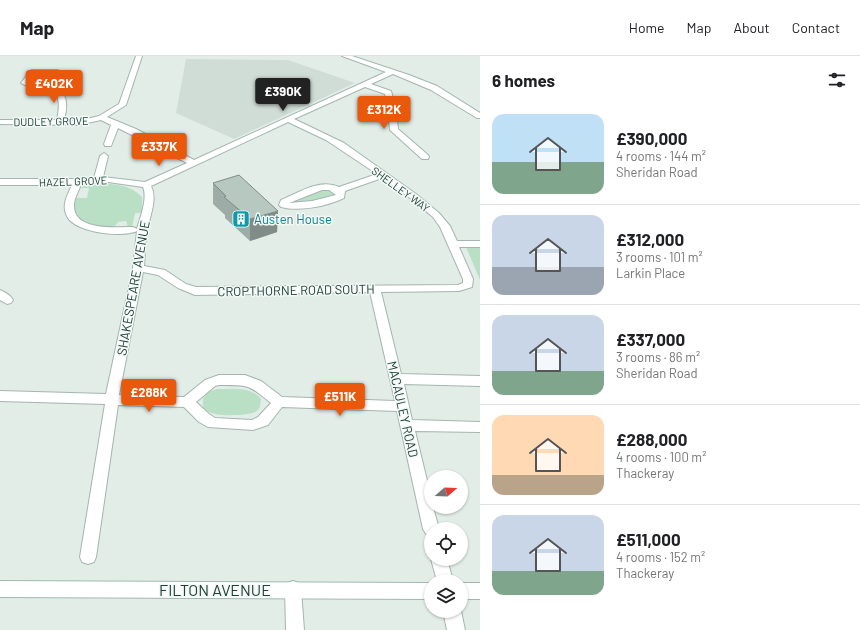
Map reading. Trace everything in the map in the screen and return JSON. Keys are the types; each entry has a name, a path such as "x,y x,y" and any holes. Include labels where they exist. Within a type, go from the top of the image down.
{"street":[{"name":"DUDLEY GROVE","path":"0,122 83,123 102,118 106,114 122,106 139,56"},
{"path":"345,56 434,88 480,116"},
{"path":"146,185 393,72"},
{"path":"53,84 62,95 64,105 60,122"},
{"path":"366,84 388,93 392,109 394,130 425,157"},
{"path":"102,118 115,125 133,131 194,163"},
{"name":"SHELLEY WAY","path":"289,120 335,141 418,200 436,215 445,226 469,282 466,286 459,288"},
{"path":"108,144 115,125"},
{"path":"98,180 104,156"},
{"path":"340,190 341,196 333,200 291,206 284,204 284,202 315,188 331,187 340,190 383,175"},
{"name":"HAZEL GROVE","path":"0,182 77,182 117,180 146,185"},
{"path":"77,182 68,206 70,214 75,221 90,228 121,227 133,230"},
{"name":"SHAKESPEARE AVENUE","path":"88,557 112,399 138,268 142,230 147,211 149,191 146,185"},
{"path":"452,244 480,244"},
{"name":"CROPTHORNE ROAD SOUTH","path":"138,268 161,272 182,286 195,291 459,288"},
{"name":"MACAULEY ROAD","path":"375,289 429,522"},
{"path":"396,379 480,381"},
{"path":"187,402 210,383 219,380 245,380 256,384 279,402 402,406"},
{"path":"0,396 187,402 204,418 213,423 253,425 263,421 279,402"},
{"path":"407,425 480,427"},
{"name":"FILTON AVENUE","path":"0,589 293,589 424,591"},
{"path":"293,589 295,630"},
{"path":"468,591 480,591"},
{"path":"453,618 456,630"}],"shaded area":[{"path":"186,59 288,60 355,83 234,139 176,113"}],"green space":[{"path":"111,184 128,188 135,191 142,197 142,213 135,213 132,227 128,227 126,221 118,222 115,226 110,227 98,226 75,217 73,202 76,198 87,198 89,188 81,188 82,186"},
{"path":"319,189 330,189 337,194 300,204 295,202"},
{"path":"466,247 480,247 480,280"},
{"path":"217,389 241,389 252,392 261,399 259,408 254,413 243,415 224,415 210,412 203,408 203,401 207,394"}],"building":[{"path":"239,175 278,211 250,219 224,197 226,196 213,183"}],"place":[{"name":"Austen House","path":"241,219"}]}
